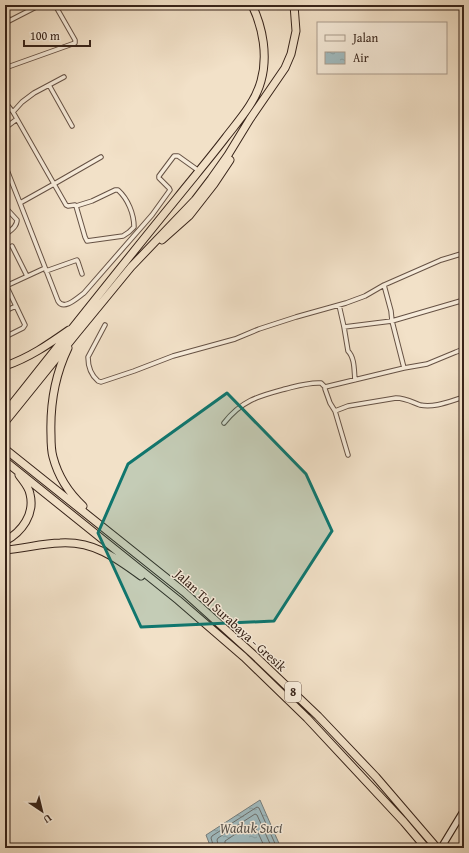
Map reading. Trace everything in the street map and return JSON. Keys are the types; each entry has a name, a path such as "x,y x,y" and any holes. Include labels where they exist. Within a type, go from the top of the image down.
{"highway":[{"path":"5,413 245,113 261,82 264,64 264,43 258,19 252,5"},
{"path":"5,422 131,267 189,216 214,184 234,153 258,108 285,68 291,54 296,31 294,5"},
{"path":"5,366 28,357 77,324"},
{"path":"76,334 64,356 52,401 51,447 53,456 62,479 74,497 134,551"},
{"name":"Jalan Tol Surabaya - Gresik","path":"5,449 201,606 318,716 376,777 437,848"},
{"name":"Jalan Tol Surabaya - Gresik","path":"5,461 178,600 244,657 307,718 404,822 426,848"},
{"path":"5,541 17,533 22,527 28,518 30,508 29,490 14,468"},
{"path":"5,550 61,542 87,545 114,557 178,600"}],"main road":[{"path":"441,848 464,810"}],"street":[{"path":"5,10 7,22 40,5"},
{"path":"5,68 75,44 75,40 55,5"},
{"path":"13,112 22,102 34,93 64,77"},
{"path":"49,85 72,126"},
{"path":"5,102 13,112 66,205 76,206 118,190 129,205 133,217 134,227 123,236 87,241 76,206"},
{"path":"5,128 17,119"},
{"path":"5,165 59,304 62,306 75,300 84,293 152,215 169,193 170,189 159,178 159,176 174,156 178,156 199,171"},
{"path":"20,203 101,157"},
{"path":"5,207 17,220 17,222 16,225 5,235"},
{"path":"12,246 27,276"},
{"path":"105,325 88,357 91,372 98,381 101,382 173,356 235,339 259,329 365,296 384,285 441,260 464,253"},
{"path":"5,337 24,326 6,285 27,276 77,260 82,274"},
{"path":"384,285 404,368"},
{"path":"344,327 392,320 464,300"},
{"path":"339,305 348,352 353,358 355,380"},
{"path":"5,312 16,306"},
{"path":"325,387 427,364 464,349"},
{"path":"224,423 234,411 245,403 264,395 310,383 321,383 325,387 330,403 335,411 348,455"},
{"path":"335,411 348,406 396,398 402,398 432,406 464,397"}],"highlighted area":[{"path":"227,393 306,474 332,531 274,621 141,627 98,533 128,464"}],"water":[{"name":"Waduk Suci","path":"260,800 281,848 211,848 206,835"}]}
